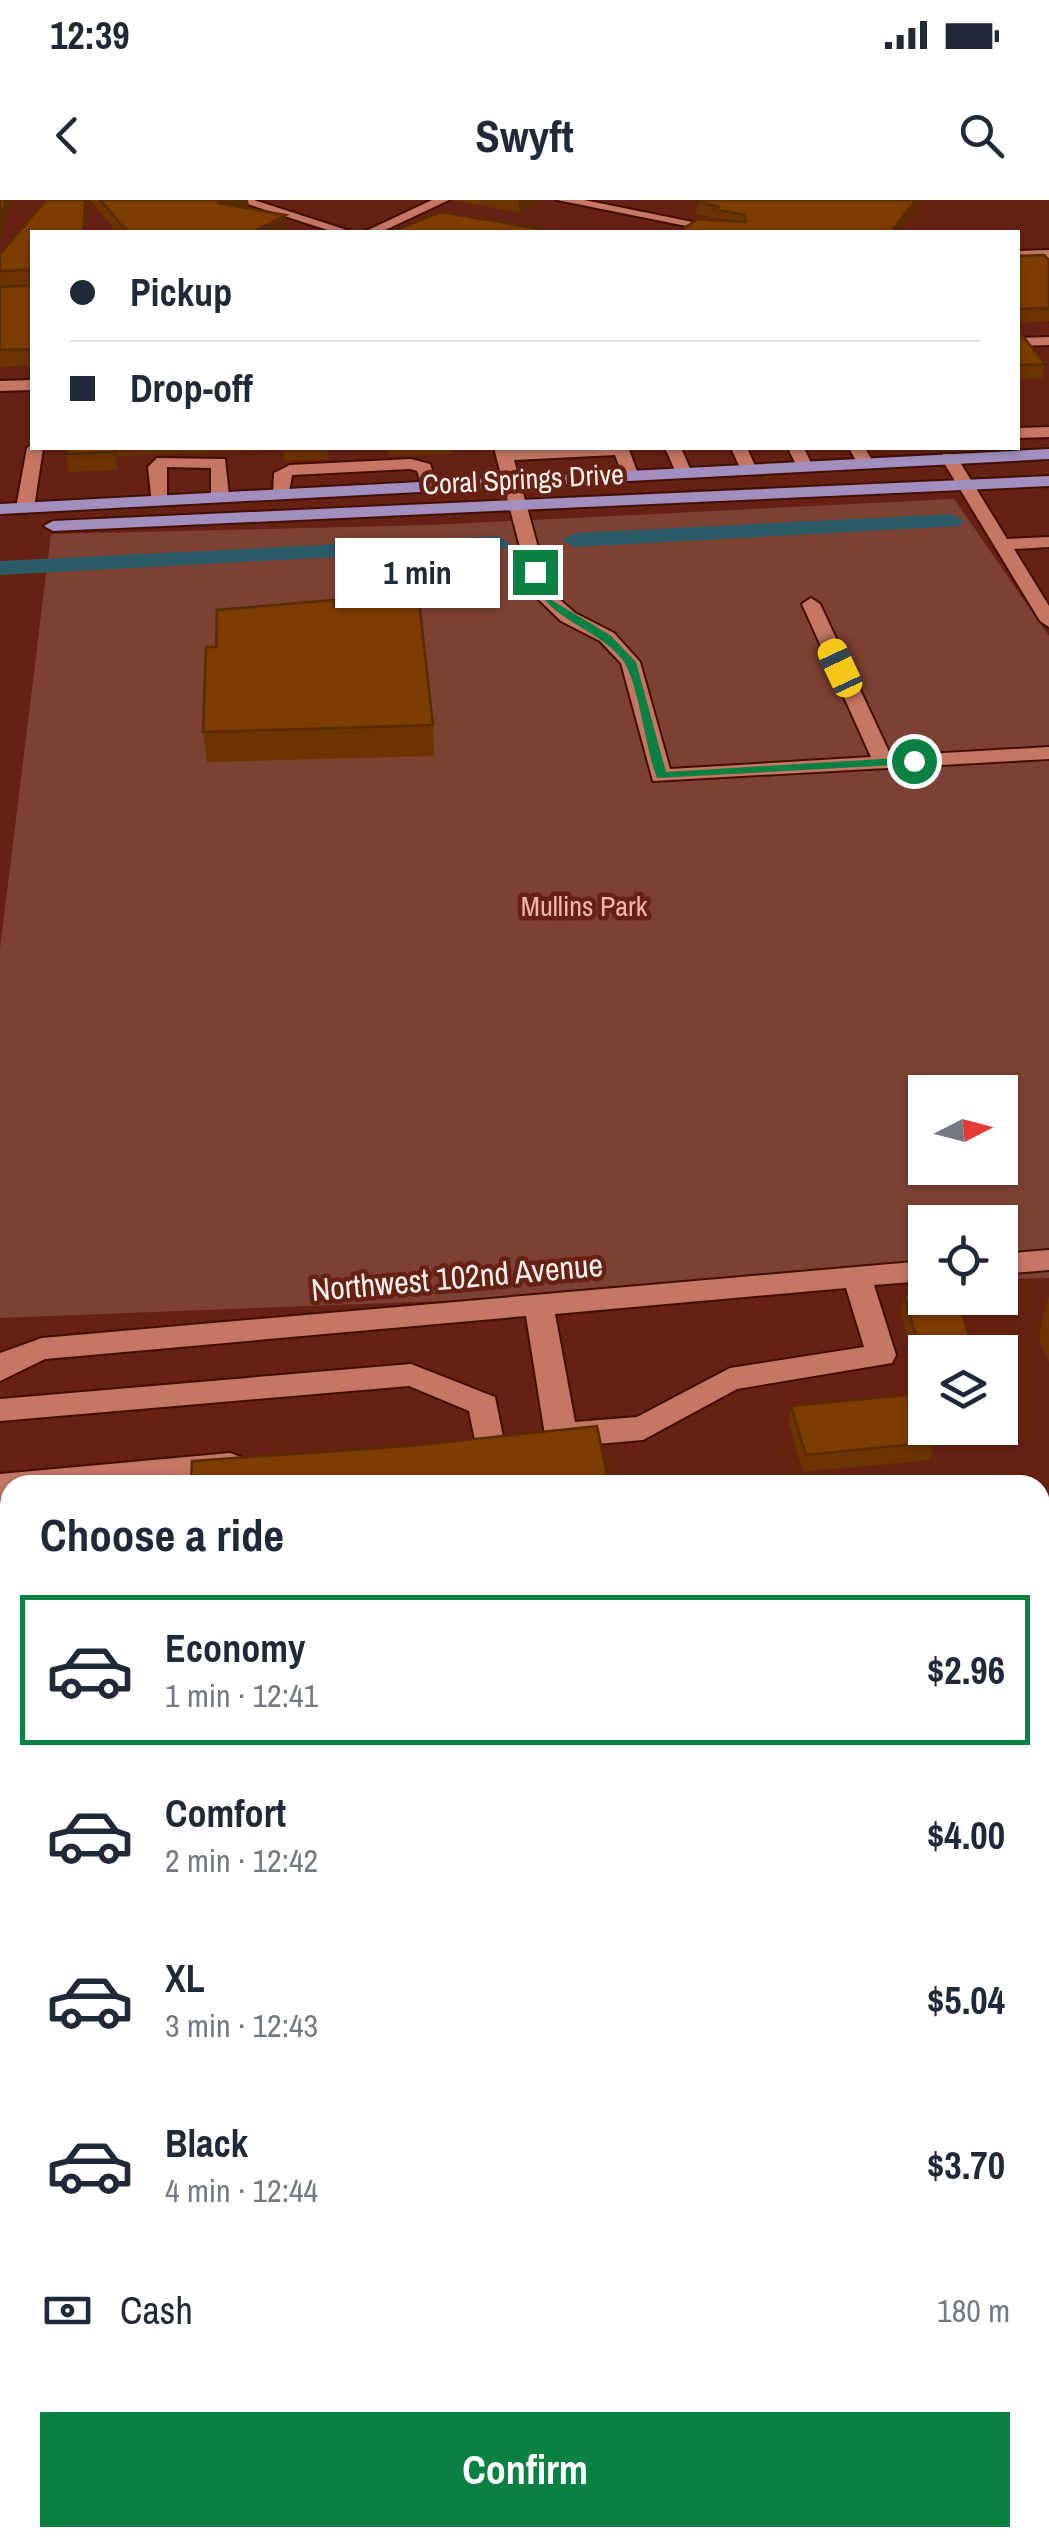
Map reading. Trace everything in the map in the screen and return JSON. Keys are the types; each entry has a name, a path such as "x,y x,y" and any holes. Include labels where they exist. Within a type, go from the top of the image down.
{"main road":[{"name":"Coral Springs Drive","path":"0,509 804,465 861,455 1049,454"},
{"name":"Coral Springs Drive","path":"40,527 1049,482"}],"street":[{"path":"241,200 339,230"},
{"path":"375,230 443,200"},
{"path":"563,200 723,230"},
{"path":"639,230 690,206"},
{"path":"1020,255 1049,254"},
{"path":"1020,342 1049,341"},
{"path":"0,386 30,384"},
{"path":"1020,434 1049,432"},
{"path":"25,508 35,450"},
{"path":"630,474 621,450 503,452 541,592 568,617 607,637 630,662 661,776 1049,752"},
{"path":"674,450 683,471"},
{"path":"740,450 748,468"},
{"path":"797,450 804,465"},
{"path":"935,455 966,486 1049,621"},
{"path":"158,500 156,468 164,462 219,463 220,496"},
{"path":"1004,544 1049,542"},
{"path":"1028,586 1049,585"},
{"path":"811,604 884,762"},
{"path":"1018,1263 1049,1260"},
{"name":"Northwest 102nd Avenue","path":"0,1370 7,1362 42,1349 908,1272"},
{"path":"449,1445 642,1428 730,1379 880,1355 857,1276"},
{"path":"538,1304 562,1435"},
{"path":"0,1410 412,1375 484,1405 488,1442"},
{"path":"121,1475 254,1463"}],"green space":[{"name":"Mullins Park","path":"954,499 1049,636 1049,1278 1018,1279 1018,1205 908,1205 908,1283 0,1318 0,949 51,534 430,525"}],"building":[{"path":"46,200 85,200 83,230 30,230 30,271 0,271 0,254"},
{"path":"100,200 228,200 217,203 286,215 257,230 126,230"},
{"path":"916,200 893,230 681,230 698,219 746,222 744,215 713,209 718,207 697,201"},
{"path":"441,212 547,230 396,230"},
{"path":"1044,255 1049,260 1049,308 1020,309 1020,256"},
{"path":"30,285 30,349 0,350 0,287"},
{"path":"1020,333 1045,364 1020,365"},
{"path":"67,450 114,450 114,452 66,454"},
{"path":"335,600 334,605 419,601 433,725 203,732 206,647 216,647 217,610"},
{"path":"910,1315 962,1315 969,1335 916,1335"},
{"path":"908,1395 908,1445 806,1455 791,1406"},
{"path":"597,1426 607,1475 191,1475 192,1461 409,1446"}],"waterway":[{"path":"574,540 952,521"},
{"path":"0,568 498,543"}],"route":[{"path":"535,572 548,602 607,637 630,662 661,776 914,761"}]}
